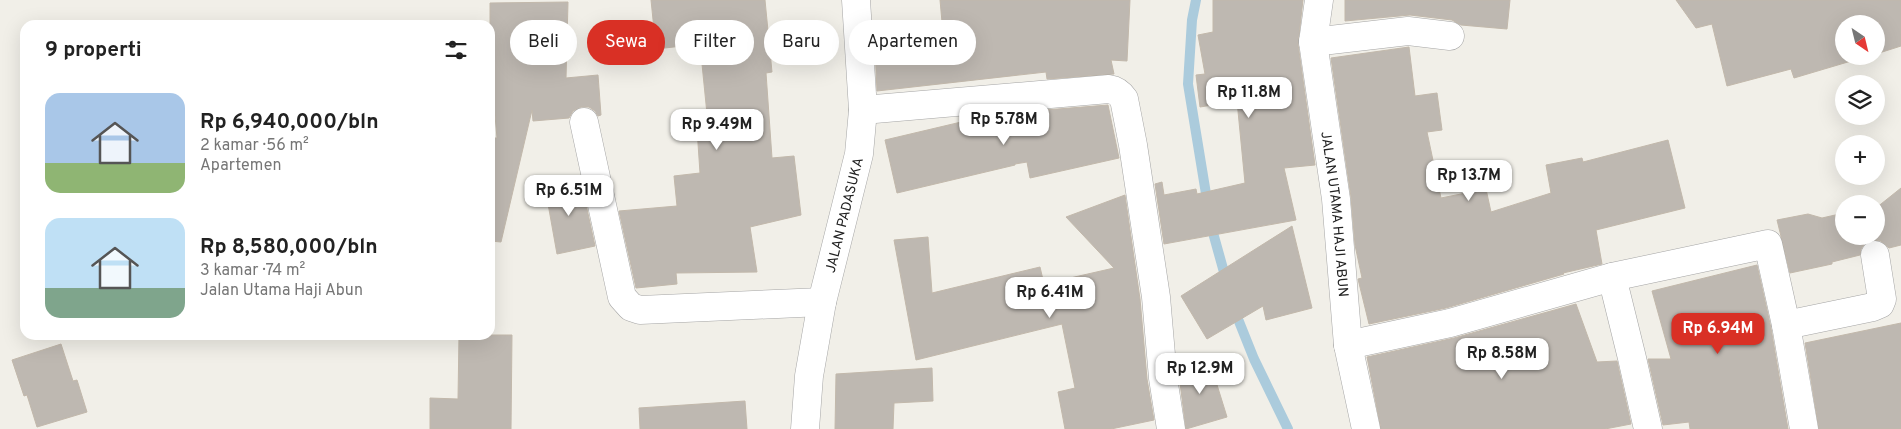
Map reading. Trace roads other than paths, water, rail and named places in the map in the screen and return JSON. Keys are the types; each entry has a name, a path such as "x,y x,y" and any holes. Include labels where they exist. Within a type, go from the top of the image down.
{"street":[{"name":"JALAN PADASUKA","path":"805,429 809,376 822,302 859,154 863,110 856,0"},
{"name":"JALAN UTAMA HAJI ABUN","path":"1319,0 1313,42 1336,199 1348,345 1366,429"},
{"path":"1313,42 1408,31 1450,36"},
{"path":"863,110 1109,89 1122,95 1133,145 1155,288 1163,378 1171,429"},
{"path":"584,122 622,297 631,307 640,310 822,302"},
{"path":"1348,345 1450,323 1612,277 1768,244 1786,325 1804,429"},
{"path":"1786,325 1880,304 1882,299 1875,255"},
{"path":"1612,277 1648,429"}],"waterway":[{"path":"1196,0 1192,20 1188,84 1208,206"},
{"path":"1210,222 1227,283"},
{"path":"1234,309 1254,359 1288,429"}]}
